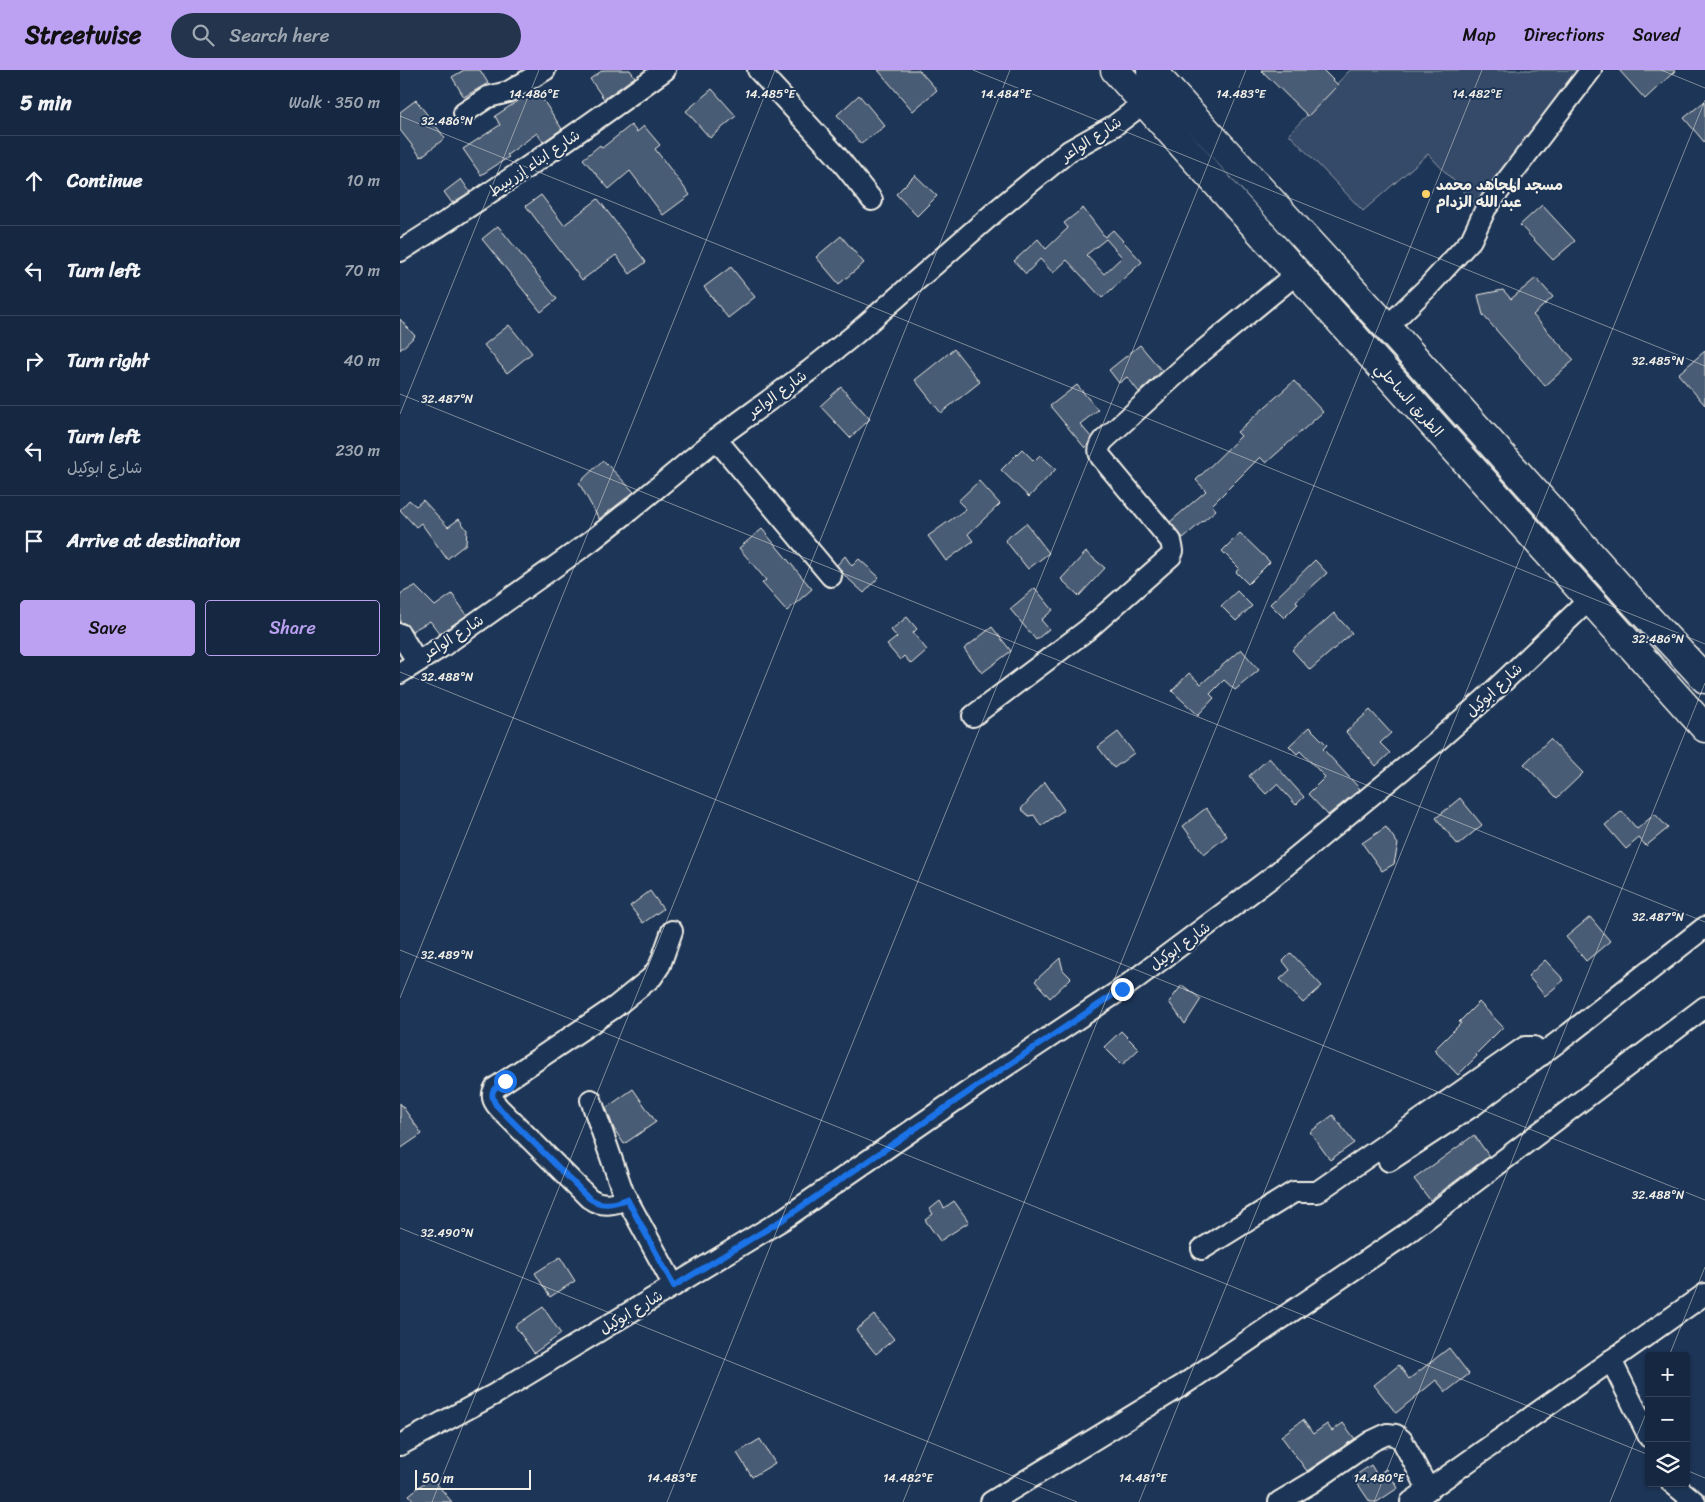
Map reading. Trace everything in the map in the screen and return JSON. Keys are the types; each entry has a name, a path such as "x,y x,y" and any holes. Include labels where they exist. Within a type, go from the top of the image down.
{"highway":[{"name":"الطريق الساحلي","path":"1115,70 1705,728"},
{"path":"1151,70 1387,327 1636,605 1705,679"}],"street":[{"path":"464,113 488,97 508,92 545,70"},
{"name":"شارع ابناء إزريبيط","path":"400,251 578,133 665,70"},
{"path":"758,70 836,155 872,200"},
{"path":"1387,327 1429,286 1470,240 1486,208 1591,70"},
{"name":"شارع الواعر","path":"400,672 443,646 629,512 716,439 801,377 846,341 997,210 1069,151 1114,125 1144,103"},
{"path":"973,716 1087,630 1171,556 1173,551 1171,541 1101,457 1098,451 1099,447 1104,440 1193,359 1296,274"},
{"path":"716,439 830,576"},
{"name":"شارع ابوكيل","path":"400,1445 495,1394 782,1220 1122,989 1272,877 1460,722 1590,599"},
{"path":"400,634 417,661"},
{"path":"1389,1161 1474,1105 1705,926"},
{"path":"627,1199 612,1204 604,1204 589,1198 501,1110 492,1098 492,1094 495,1088 615,1007 652,977 660,965 672,931"},
{"path":"991,1502 1183,1386 1406,1234 1705,1007"},
{"path":"1202,1249 1294,1192 1317,1192 1524,1047 1534,1047 1542,1054"},
{"path":"591,1100 615,1172 627,1199 674,1286"},
{"path":"1411,1502 1705,1294"},
{"path":"1611,1360 1645,1429"},
{"path":"1279,1502 1372,1441 1387,1434 1396,1435 1402,1440 1428,1490"},
{"path":"1677,1487 1695,1502"}],"shaded area":[{"path":"1350,70 1580,70 1476,204 1428,154 1363,211 1289,134"}],"building":[{"path":"464,70 480,70 488,83 464,97 452,77"},
{"path":"603,70 630,70 635,77 604,99 590,79"},
{"path":"878,70 919,70 937,90 913,111"},
{"path":"1261,70 1323,70 1338,85 1308,116"},
{"path":"1619,70 1676,70 1645,99"},
{"path":"536,89 562,129 543,142 537,133 507,155 509,157 481,175 463,149 500,125 495,116"},
{"path":"712,89 736,116 710,138 686,111"},
{"path":"859,95 885,126 861,144 837,115"},
{"path":"416,100 445,138 421,157 400,130 400,112"},
{"path":"1705,101 1705,143 1684,118"},
{"path":"631,125 637,132 644,126 660,145 655,149 690,195 663,215 630,171 609,189 583,159 600,145 602,148"},
{"path":"915,175 937,196 917,216 896,194"},
{"path":"461,179 470,192 452,203 444,192"},
{"path":"541,195 564,225 598,199 646,262 630,274 616,255 582,280 526,206"},
{"path":"1542,205 1575,241 1553,260 1520,225"},
{"path":"1083,208 1105,237 1113,230 1142,262 1102,298 1067,260 1053,273 1040,259 1026,274 1014,261 1038,239 1046,249 1068,228 1064,223","holes":["1106,239 1122,257 1104,274 1086,255"]},
{"path":"498,226 557,299 541,312 482,239"},
{"path":"841,236 864,263 839,284 816,257"},
{"path":"731,267 755,297 728,318 704,287"},
{"path":"1536,278 1553,297 1533,315 1574,360 1545,386 1483,315 1478,295 1503,290 1511,299"},
{"path":"400,319 415,336 400,350"},
{"path":"509,325 532,353 507,373 484,345"},
{"path":"1140,345 1162,371 1139,392 1127,377 1119,383 1109,370"},
{"path":"954,349 980,382 941,413 915,380"},
{"path":"1705,351 1705,405 1678,374"},
{"path":"1294,381 1323,412 1266,463 1260,457 1212,505 1216,510 1183,538 1170,522 1206,491 1196,480 1241,436 1237,432"},
{"path":"1077,385 1098,410 1080,424 1091,437 1085,448 1050,406"},
{"path":"841,387 870,419 850,438 820,406"},
{"path":"1022,449 1034,461 1040,455 1056,469 1029,497 1001,470"},
{"path":"603,460 634,492 599,519 579,483"},
{"path":"979,481 1000,504 968,534 973,541 946,561 928,536 966,509 958,501"},
{"path":"409,500 416,506 423,500 448,527 459,519 467,530 466,544 447,559 421,523 416,527 400,510"},
{"path":"1026,523 1049,553 1028,569 1005,540"},
{"path":"762,529 812,589 787,611 762,583 766,580 739,548"},
{"path":"1240,533 1270,562 1248,584 1236,572 1239,568 1222,551"},
{"path":"1086,552 1105,568 1079,596 1061,579"},
{"path":"845,556 852,566 859,559 879,577 864,593 843,574 837,565"},
{"path":"1315,560 1327,573 1296,601 1298,604 1284,618 1270,604"},
{"path":"415,586 435,606 452,594 467,615 440,634 430,621 412,631 406,624 400,622 400,594"},
{"path":"1035,588 1053,610 1041,620 1049,629 1036,640 1010,609"},
{"path":"1237,591 1252,606 1236,621 1221,606"},
{"path":"1334,613 1352,633 1310,670 1292,650"},
{"path":"907,617 917,629 913,633 927,650 911,664 904,656 900,660 887,645 897,637 891,630"},
{"path":"992,627 1011,651 982,673 964,649"},
{"path":"1241,649 1259,670 1235,690 1224,680 1210,694 1214,698 1198,715 1172,691 1189,673 1201,684"},
{"path":"1370,710 1391,733 1380,743 1390,753 1376,766 1346,732"},
{"path":"1309,727 1327,745 1323,749 1360,789 1328,815 1308,794 1325,777 1300,751 1297,754 1289,746"},
{"path":"1118,732 1134,753 1114,768 1098,747"},
{"path":"1550,739 1583,773 1557,798 1524,764"},
{"path":"1269,758 1304,797 1296,805 1277,784 1266,794 1249,776"},
{"path":"1045,782 1064,810 1041,826 1034,815 1029,816 1021,809"},
{"path":"1460,798 1482,825 1458,845 1436,818"},
{"path":"1206,808 1227,836 1204,854 1183,826"},
{"path":"1622,811 1637,829 1655,814 1668,828 1646,846 1639,838 1626,849 1605,825"},
{"path":"1386,827 1398,844 1394,864 1382,871 1362,843"},
{"path":"650,891 663,909 643,923 630,906"},
{"path":"1590,917 1610,941 1586,961 1566,937"},
{"path":"1291,953 1322,986 1303,1003 1280,979 1290,970 1283,961"},
{"path":"1060,958 1063,970 1071,978 1050,998 1035,981"},
{"path":"1545,960 1564,980 1545,996 1528,976"},
{"path":"1182,985 1201,999 1185,1024 1169,1002"},
{"path":"1479,1002 1503,1027 1458,1075 1434,1050"},
{"path":"1121,1031 1139,1049 1122,1065 1104,1047"},
{"path":"633,1089 656,1122 624,1144 614,1129 606,1108"},
{"path":"400,1103 422,1134 400,1149"},
{"path":"1333,1115 1354,1143 1330,1160 1310,1132"},
{"path":"1474,1135 1489,1156 1430,1200 1414,1179"},
{"path":"940,1201 944,1208 954,1201 969,1222 940,1241 925,1220 933,1214 930,1209"},
{"path":"560,1257 575,1281 550,1297 535,1273"},
{"path":"543,1307 561,1334 534,1353 515,1326"},
{"path":"874,1315 894,1339 876,1354 856,1330"},
{"path":"1449,1348 1469,1374 1446,1392 1436,1380 1396,1413 1374,1385 1399,1365 1409,1379"},
{"path":"1303,1420 1313,1434 1327,1424 1332,1431 1343,1423 1355,1439 1307,1471 1281,1436"},
{"path":"760,1439 775,1463 752,1477 737,1453"},
{"path":"1371,1465 1377,1475 1386,1469 1398,1488 1377,1502 1370,1502 1353,1477"},
{"path":"431,1477 452,1502 415,1502 409,1495"}],"place":[{"name":"مسجد المجاهد محمد عبد الله الزدام","path":"1426,194"}],"route":[{"path":"505,1081 493,1091 492,1098 496,1105 589,1198 604,1204 612,1204 627,1199 674,1286 782,1220 1122,989"}]}
